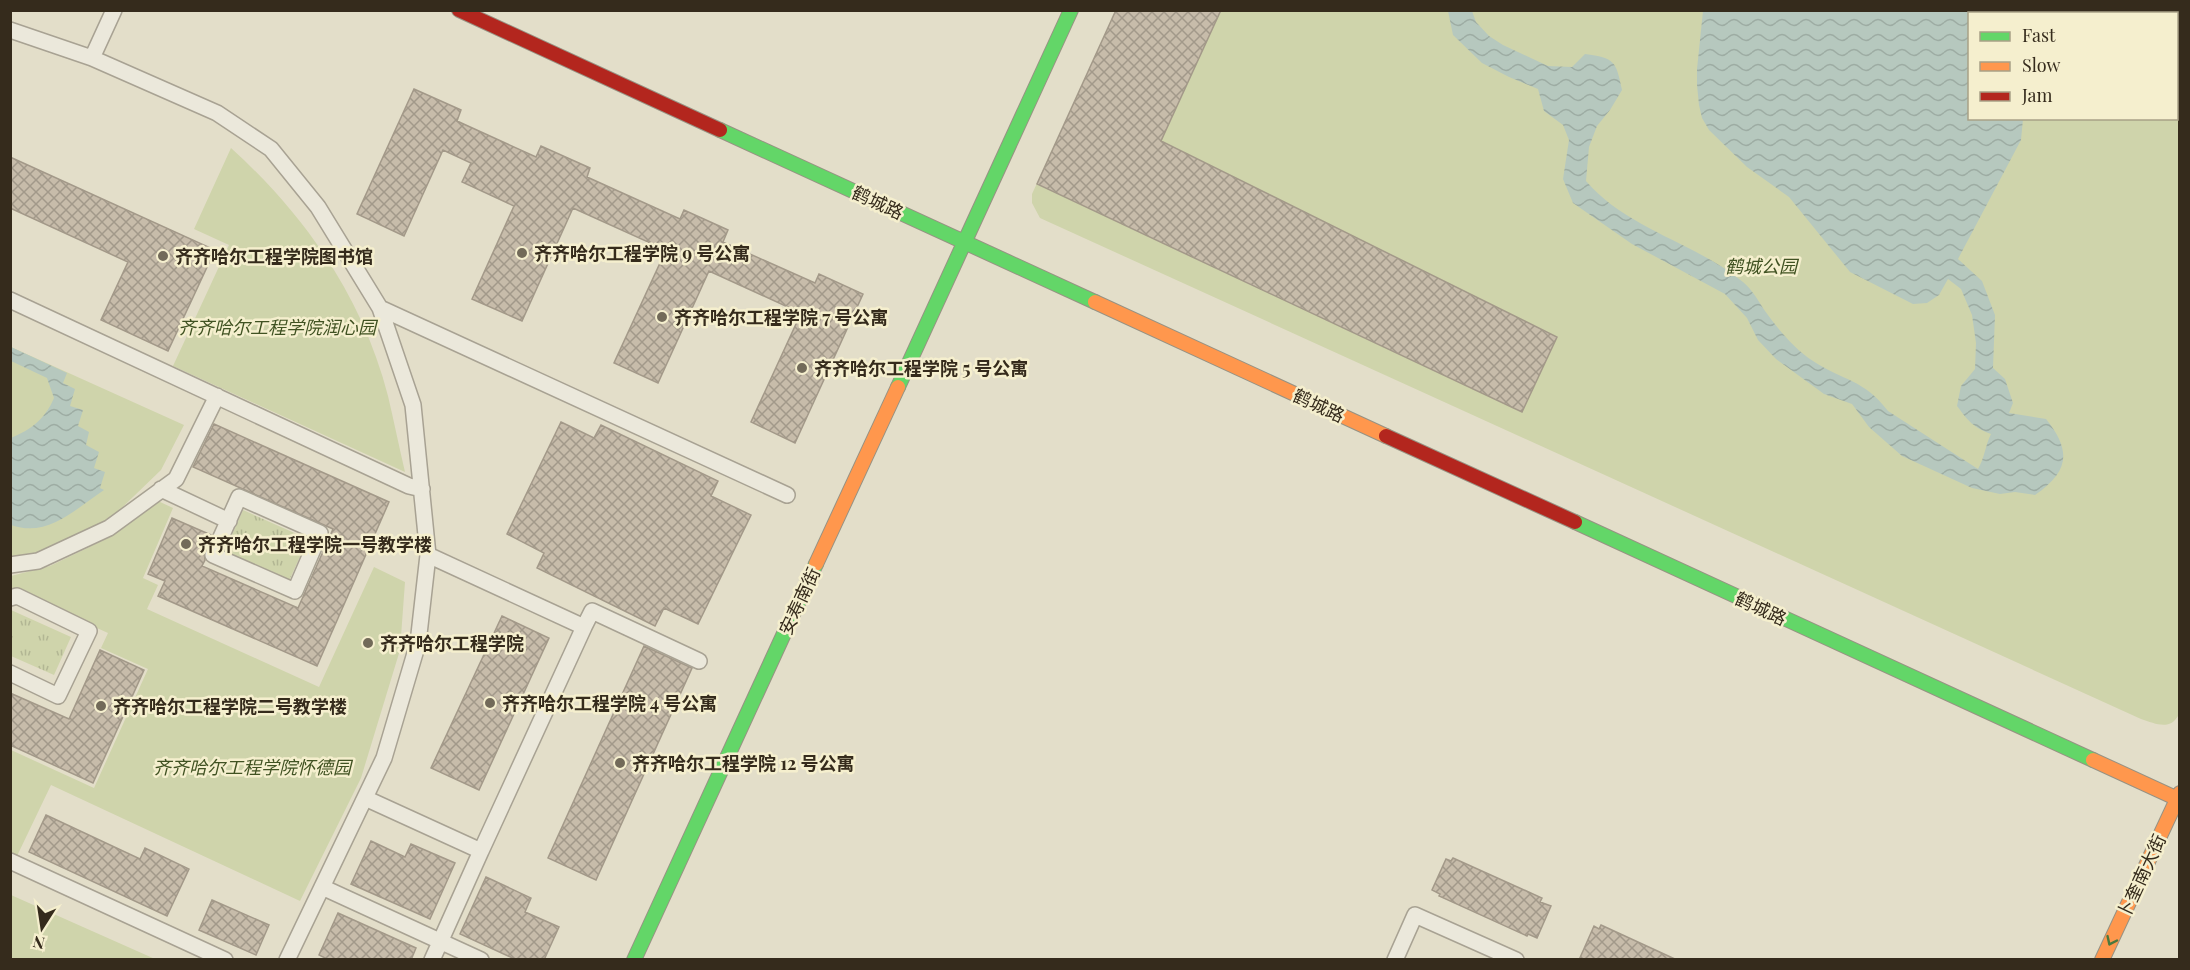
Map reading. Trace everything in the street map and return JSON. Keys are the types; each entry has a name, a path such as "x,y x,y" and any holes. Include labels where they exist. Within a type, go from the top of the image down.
{"main road":[{"name":"鹤城路","path":"459,10 2179,797"},
{"name":"安寿南街","path":"634,960 1071,10"},
{"name":"卜奎南大街","path":"2103,960 2179,797"}],"street":[{"path":"92,58 114,10"},
{"path":"10,30 92,58 217,113 271,149 318,207 380,308 413,405 428,555 418,643 384,758 287,960"},
{"path":"10,300 409,486 422,489"},
{"path":"380,308 787,495"},
{"path":"10,565 38,561 109,528 176,479 217,396"},
{"path":"161,489 229,520"},
{"path":"239,497 320,533 295,591 213,555 229,520 239,497"},
{"path":"428,555 584,627"},
{"path":"10,598 17,596 89,631 58,696 10,673"},
{"path":"432,960 592,611 699,661"},
{"path":"365,798 482,851"},
{"path":"10,861 225,960"},
{"path":"322,887 481,960"},
{"path":"1395,960 1415,915 1516,960"}],"green space":[{"name":"鹤城公园","path":"1116,11 2179,11 2179,714 2172,723 2163,725 2141,719 1040,218 1032,203 1032,194"},
{"name":"齐齐哈尔工程学院润心园","path":"231,148 258,174 307,230 347,292 377,360 388,396 405,472 173,366 229,245 194,229"},
{"path":"11,347 184,425 161,470 105,524 33,556 11,557"},
{"name":"齐齐哈尔工程学院怀德园","path":"158,501 173,508 143,578 158,585 147,609 319,687 374,567 405,582 400,650 361,778 300,901 51,785 17,856 11,853 11,750 94,788 148,669 101,648 108,633 11,589 11,576 50,566 110,537"},
{"path":"243,510 308,539 289,581 224,553"},
{"path":"11,610 71,637 54,675 11,656"},
{"path":"11,895 155,959 11,959"}],"water":[{"path":"1448,11 1472,11 1476,22 1489,36 1548,66 1572,67 1585,54 1603,57 1612,63 1616,67 1622,90 1597,126 1589,147 1586,181 1621,212 1724,268 1743,282 1781,332 1806,356 1824,368 1862,386 1888,411 1978,469 1991,434 1972,423 1957,406 1961,386 1975,369 1976,343 1972,315 1961,289 1948,279 1939,295 1927,303 1913,304 1850,272 1789,197 1747,167 1709,130 1702,118 1697,85 1703,11 2031,11 1968,12 1968,120 2023,120 2021,140 1958,259 1982,281 1995,315 1993,368 2005,379 2013,403 2009,413 2046,419 2060,441 2063,460 2055,478 2035,495 2015,492 2000,494 1972,488 1902,456 1869,427 1852,404 1824,394 1776,359 1758,340 1747,318 1725,294 1632,244 1573,203 1563,179 1569,140 1563,125 1544,111 1538,89 1482,63 1453,35"},
{"path":"11,347 67,373 63,383 75,389 70,406 83,410 78,426 89,432 86,445 99,452 94,468 105,472 100,488 104,490 60,520 37,528 11,525 11,438 37,422 54,398 47,378 11,361"}],"building":[{"path":"1116,10 1221,10 1161,141 1557,337 1522,412 1037,184"},
{"path":"414,89 461,110 457,121 536,157 541,146 590,168 587,177 680,219 684,210 728,230 723,242 815,283 819,274 863,294 795,443 751,422 801,313 709,271 658,383 614,363 666,250 573,208 522,321 472,299 514,206 462,182 471,163 443,150 404,236 357,214"},
{"name":"齐齐哈尔工程学院图书馆","path":"10,157 215,250 168,351 101,320 128,262 10,208"},
{"path":"561,422 594,438 601,425 718,481 711,496 751,515 698,624 664,608 655,626 537,568 544,553 507,534"},
{"name":"齐齐哈尔工程学院一号教学楼","path":"214,424 389,502 317,666 158,596 165,581 148,574 172,518 211,535 204,551 205,560 202,566 298,608 333,529 193,467"},
{"name":"齐齐哈尔工程学院 4 号公寓","path":"502,616 549,638 479,790 431,768"},
{"name":"齐齐哈尔工程学院 12 号公寓","path":"644,646 692,668 596,880 548,858"},
{"name":"齐齐哈尔工程学院二号教学楼","path":"100,650 144,670 93,783 10,745 10,693 69,719"},
{"path":"46,815 140,859 145,848 189,869 167,916 29,852"},
{"path":"371,841 405,857 411,844 455,863 430,919 351,884"},
{"path":"1453,858 1542,898 1540,902 1551,906 1537,938 1528,934 1527,936 1439,896 1440,894 1432,890 1446,859 1451,861"},
{"path":"486,877 531,898 525,912 559,927 544,960 517,960 460,934"},
{"path":"212,900 269,925 256,955 199,930"},
{"path":"338,913 416,948 411,960 329,960 319,955"},
{"path":"1601,925 1677,960 1579,960 1594,926 1599,929"}],"traffic: fast":[{"path":"898,387 1071,10"},
{"path":"720,130 1095,302"},
{"path":"1575,522 2093,760"},
{"path":"634,960 816,564"}],"traffic: slow":[{"path":"1095,302 1386,436"},
{"path":"816,564 898,387"},
{"path":"2093,760 2180,800"},
{"path":"2102,960 2180,793"}],"traffic: jam":[{"path":"459,10 720,130"},
{"path":"1386,436 1575,522"}],"place":[{"name":"齐齐哈尔工程学院 9 号公寓","path":"522,253"},
{"name":"齐齐哈尔工程学院图书馆","path":"163,256"},
{"name":"齐齐哈尔工程学院 7 号公寓","path":"662,317"},
{"name":"齐齐哈尔工程学院 5 号公寓","path":"802,368"},
{"name":"齐齐哈尔工程学院一号教学楼","path":"186,544"},
{"name":"齐齐哈尔工程学院","path":"368,643"},
{"name":"齐齐哈尔工程学院 4 号公寓","path":"490,703"},
{"name":"齐齐哈尔工程学院二号教学楼","path":"101,706"},
{"name":"齐齐哈尔工程学院 12 号公寓","path":"620,763"}]}
